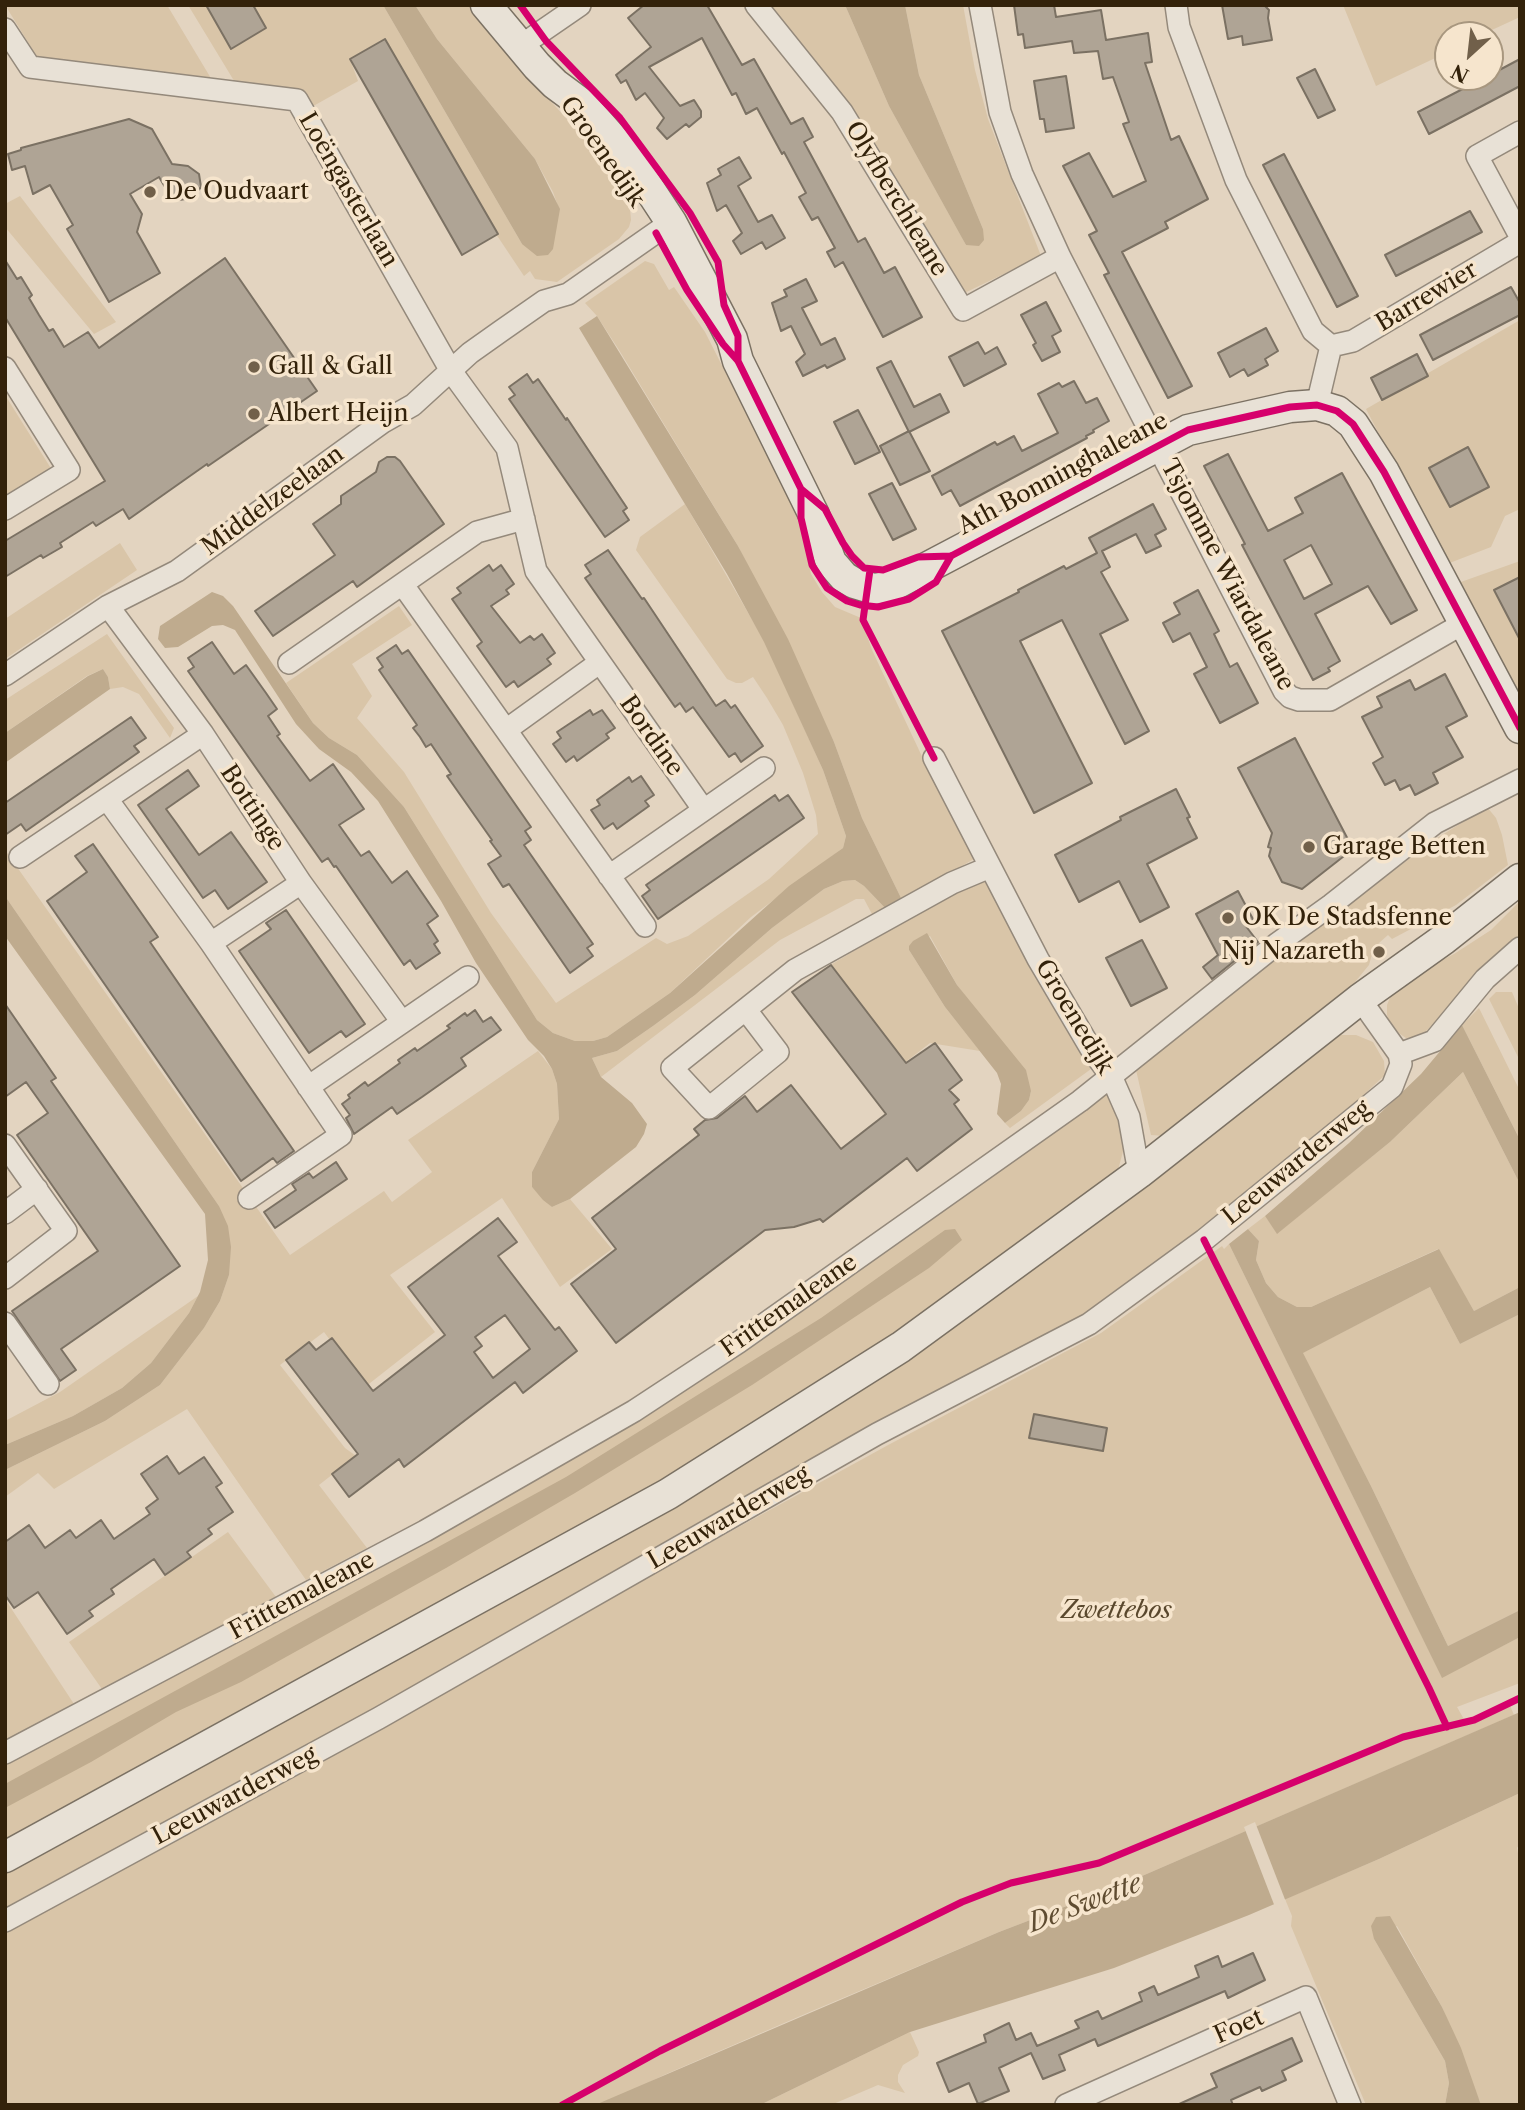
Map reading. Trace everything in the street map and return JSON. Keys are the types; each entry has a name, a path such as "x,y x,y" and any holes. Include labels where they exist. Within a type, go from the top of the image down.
{"main road":[{"name":"Groenedijk","path":"486,5 519,47 555,84 637,200 663,227 732,340 738,361 814,515 831,562 844,577 867,588"},
{"name":"Ath Bonninghaleane","path":"867,588 880,589 904,581 1188,430 1290,407 1317,405"},
{"path":"1317,405 1337,411 1353,424 1384,472 1520,728"},
{"name":"Leeuwarderweg","path":"5,1857 668,1494 901,1347 1139,1173 1360,999 1444,939 1520,879"}],"street":[{"path":"519,47 580,5"},
{"name":"Olyfberchleane","path":"756,5 842,111 963,310 1059,257"},
{"name":"Tsjomme Wiardaleane","path":"980,5 1000,112 1022,174 1059,257 1284,691 1299,701 1330,700 1464,623"},
{"path":"1176,5 1179,27 1236,180 1313,331 1331,346 1317,405"},
{"name":"Loëngasterlaan","path":"5,29 30,67 297,100 451,371"},
{"path":"1520,132 1477,156 1520,236"},
{"name":"Middelzeelaan","path":"5,675 108,606 177,571 383,422 413,405 470,353 544,301 564,297 663,227"},
{"name":"Barrewier","path":"1331,346 1353,341 1520,242"},
{"path":"5,368 69,470 5,509"},
{"name":"Bordine","path":"451,371 507,448 536,571 703,809"},
{"path":"289,663 477,532 524,519"},
{"path":"403,585 645,926"},
{"name":"Bottinge","path":"108,606 203,734 301,883 402,1022"},
{"path":"506,730 599,663"},
{"path":"20,857 203,734"},
{"name":"Groenedijk","path":"934,758 1038,959 1091,1049 1111,1076 1129,1117 1139,1173"},
{"path":"609,876 764,768"},
{"name":"Frittemaleane","path":"5,1753 425,1531 634,1411 739,1342 1069,1109 1278,943 1435,823 1520,780"},
{"path":"107,799 211,943 341,1135 249,1198"},
{"path":"746,1010 778,1052 709,1108 672,1068 796,970 952,883 990,867"},
{"path":"211,943 301,883"},
{"path":"1360,999 1399,1054 1434,1041 1485,979 1520,948"},
{"path":"308,1087 468,977"},
{"name":"Leeuwarderweg","path":"5,1921 379,1718 877,1434 1089,1324 1203,1240 1392,1087 1401,1064 1399,1054"},
{"path":"5,1145 66,1231 5,1278"},
{"path":"5,1213 37,1189"},
{"path":"5,1323 48,1384"},
{"name":"Foet","path":"1066,2105 1306,1997 1350,2105"}],"green space":[{"path":"5,5 167,5 215,85 39,60"},
{"path":"188,5 383,5 522,244 559,209 553,192 535,159 437,39 415,5 470,5 513,60 598,153 617,179 613,183 630,209 629,227 619,239 557,282 535,279 530,271 524,276 496,234 382,40 350,59 358,81 308,109 239,89"},
{"path":"755,5 845,5 889,106 966,245 983,229 919,75 905,5 963,5 975,70 988,119 1041,256 952,299 919,235"},
{"path":"1343,5 1520,5 1520,17 1504,24 1504,21 1434,21 1434,59 1376,86"},
{"path":"20,196 116,322 94,334 5,227 5,204"},
{"path":"645,261 654,264 669,290 674,287 705,332 799,517 811,574 835,607 861,618 872,650 934,782 974,859 902,900 862,818 834,742 738,546 619,350 597,316 585,303"},
{"path":"1520,320 1520,509 1505,516 1491,547 1447,564 1366,409"},
{"path":"5,395 52,470 5,498"},
{"path":"685,504 765,642 823,770 846,836 843,848 751,917 670,993 607,1037 593,1041 575,1041 553,1033 537,1020 404,807 357,755 329,738 313,723 286,683 399,606 412,625 352,664 372,696 357,718 404,772 491,913 556,1003 656,938 667,944 688,936 769,879 818,834 816,815 803,773 783,725 767,698 753,677 742,683 727,679 636,550 640,537"},
{"path":"120,543 137,570 5,659 5,619"},
{"path":"1520,561 1520,700 1458,583"},
{"path":"107,634 174,728 170,738 139,694 123,687 110,689 103,669 87,676 5,733 5,700"},
{"path":"1487,807 1496,818 1508,865 1456,905 1392,939 1388,935 1379,943 1382,947 1372,954 1369,965 1346,993 1165,1136 1151,1135 1136,1070 1141,1061 1434,840"},
{"path":"5,850 290,1255 384,1191 392,1202 432,1172 408,1140 538,1051 552,1069 557,1084 559,1119 532,1172 532,1187 552,1207 570,1199 612,1249 560,1287 502,1198 390,1275 435,1332 365,1387 324,1332 280,1365 345,1448 356,1456 319,1485 367,1548 306,1580 187,1409 54,1489 38,1473 5,1497 5,1470 105,1421 160,1385 204,1328 220,1301 229,1275 219,1206 5,896"},
{"path":"984,878 1062,1023 1091,1069 1010,1128 1005,1123 1021,1111 1029,1100 1031,1091 957,985 930,936 909,950 945,1007 980,1051 930,1043 894,1071 819,972"},
{"path":"855,880 886,909 873,916 864,899 856,899 780,940 601,1077 592,1058 617,1051 653,1026 824,889 843,881"},
{"path":"1520,901 1520,935 1491,960 1421,1037 1406,1038 1391,1028 1387,1005 1393,990 1401,981 1454,954 1491,930"},
{"path":"1496,992 1512,992 1520,1011 1520,1061 1489,999"},
{"path":"1479,1008 1520,1091 1520,1140 1462,1025"},
{"path":"1339,1035 1356,1035 1373,1042 1384,1061 1385,1075 1288,1165 1089,1315 688,1539 5,1912 5,1870 670,1507 1223,1120"},
{"path":"1463,1072 1520,1184 1520,1287 1474,1311 1438,1249 1311,1307 1297,1307 1278,1297 1266,1283 1256,1260 1259,1241 1248,1229 1265,1216 1277,1233 1390,1142"},
{"path":"1105,1092 1122,1120 1125,1144 1118,1170 882,1343 656,1485 5,1842 5,1765 301,1607 704,1378 822,1298"},
{"name":"Zwettebos","path":"1229,1244 1442,1677 1520,1637 1520,1683 1457,1707 1465,1721 1509,1703 1514,1715 1119,1886 999,1932 805,2014 664,2075 604,2105 5,2105 5,1930 890,1444 1101,1333 1222,1246 1224,1249"},
{"path":"1430,1287 1460,1344 1520,1314 1520,1610 1448,1646 1371,1486 1302,1353"},
{"path":"198,1296 189,1313 151,1363 122,1388 73,1416 5,1445 5,1421 60,1392"},
{"path":"228,1532 276,1597 104,1692 69,1642"},
{"path":"5,1599 74,1704 5,1741"},
{"path":"1520,1793 1520,1843 1517,1848 1520,1864 1520,2105 1481,2105 1442,2007 1397,1926 1374,1939 1445,2061 1449,2083 1445,2105 1366,2105 1291,1926 1292,1916 1285,1899 1379,1859"},
{"path":"910,2032 919,2052 918,2056 903,2065 898,2075 898,2082 905,2093 878,2085 831,2105 760,2105"}],"water":[{"path":"383,5 415,5 437,39 535,159 560,209 553,249 548,255 537,256 522,244"},
{"path":"845,5 905,5 919,75 983,229 984,240 979,246 966,245 962,238 889,106"},
{"path":"597,316 738,546 788,639 834,742 862,818 902,900 886,909 855,880 843,881 824,889 653,1026 617,1051 592,1058 601,1077 632,1103 647,1124 636,1147 570,1199 552,1207 532,1187 532,1172 559,1119 557,1084 552,1069 544,1056 528,1040 476,963 441,901 378,801 351,772 319,749 296,724 235,630 223,625 212,626 178,647 165,648 158,639 160,626 212,592 223,596 233,606 313,723 329,738 357,755 404,807 537,1020 553,1033 575,1041 593,1041 607,1037 670,993 789,886 843,848 846,836 823,770 764,642 727,574 579,328"},
{"path":"103,669 110,689 5,763 5,733 88,676"},
{"path":"5,896 219,1206 228,1226 231,1247 229,1275 220,1301 204,1328 160,1385 105,1421 5,1470 5,1445 73,1416 122,1388 151,1363 189,1313 200,1292 208,1260 205,1214 5,936"},
{"path":"927,933 957,985 1026,1070 1031,1091 1029,1100 1021,1111 1005,1123 997,1114 1001,1084 997,1073 945,1007 909,950 913,941"},
{"path":"1462,1025 1520,1140 1520,1184 1463,1072 1390,1142 1277,1234 1265,1216 1349,1143 1421,1074"},
{"path":"955,1229 962,1240 929,1268 752,1385 575,1493 241,1682 176,1712 5,1808 5,1784 566,1477 821,1318 945,1230"},
{"path":"1248,1229 1259,1241 1256,1260 1266,1283 1278,1297 1297,1307 1311,1307 1439,1249 1474,1311 1520,1287 1520,1314 1460,1344 1430,1287 1303,1353 1448,1646 1520,1610 1520,1637 1442,1678 1229,1244"},
{"name":"De Swette","path":"1520,1712 1520,1793 1379,1859 1249,1915 1114,1968 910,2032 760,2105 595,2105 999,1932 1119,1886"},
{"path":"1390,1916 1442,2007 1461,2048 1481,2105 1445,2105 1449,2083 1445,2061 1374,1939 1371,1926 1376,1917"}],"pier":[{"path":"1255,1822 1286,1902 1275,1907 1244,1827"}],"building":[{"path":"206,5 253,5 266,28 231,49"},
{"path":"644,5 707,5 742,65 754,59 791,124 803,118 813,137 804,142 858,242 865,238 884,273 895,267 922,317 883,337 843,262 835,267 827,252 835,248 818,217 812,220 799,197 806,193 784,152 782,154 757,108 746,114 736,93 732,95 702,38 649,67 680,106 694,100 701,111 701,117 689,127 686,124 667,139 657,128 664,118 645,93 636,100 626,80 621,83 616,75 651,47 628,18"},
{"path":"1014,5 1054,5 1056,17 1101,10 1106,40 1148,33 1152,62 1145,63 1171,140 1179,136 1208,199 1165,222 1168,228 1122,252 1192,386 1168,398 1104,275 1109,273 1089,235 1097,231 1063,166 1089,153 1113,197 1146,181 1123,124 1129,122 1113,77 1103,79 1098,51 1074,53 1072,41 1025,48 1023,34 1018,35"},
{"path":"1222,5 1264,5 1269,10 1272,40 1243,45 1242,36 1228,39"},
{"path":"385,39 498,234 462,255 350,59"},
{"path":"1520,59 1520,86 1429,134 1418,112 1459,91 1504,91 1504,68"},
{"path":"1315,69 1335,110 1318,118 1297,78"},
{"path":"1066,76 1074,128 1046,132 1044,119 1040,119 1034,81"},
{"path":"129,119 152,129 172,164 188,166 199,174 201,187 192,198 179,200 168,192 159,177 130,194 142,214 137,232 160,273 109,302 67,229 73,225 50,185 33,194 25,166 12,170 8,154 21,148"},
{"path":"1284,154 1358,296 1337,307 1263,165"},
{"path":"739,157 751,178 738,186 758,222 772,215 785,238 766,249 762,242 741,254 733,241 742,233 726,205 717,211 707,183 721,175 718,169"},
{"path":"1470,211 1482,232 1396,276 1385,255"},
{"path":"225,258 317,391 129,519 123,509 96,526 93,522 60,543 62,547 43,558 41,555 5,577 5,541 105,481 5,317 5,260 17,279 21,277 32,295 29,298 39,315 49,331 53,329 64,347 88,332 99,348"},
{"path":"806,279 817,301 802,308 821,345 835,338 845,359 803,376 796,362 805,354 791,326 781,331 772,303 787,296 784,290"},
{"path":"1511,287 1520,303 1520,315 1433,360 1420,335"},
{"path":"1046,302 1061,331 1052,336 1060,352 1042,361 1021,315"},
{"path":"1266,328 1278,351 1265,359 1268,365 1248,376 1244,369 1230,377 1218,353"},
{"path":"978,342 985,354 997,347 1006,364 964,386 949,357"},
{"path":"1417,354 1428,376 1382,400 1371,378"},
{"path":"891,361 914,407 940,394 949,412 909,432 877,368"},
{"path":"527,374 533,383 538,379 627,508 623,511 629,520 605,537 509,399 515,395 509,387"},
{"path":"1074,381 1086,403 1097,398 1109,421 1093,430 1087,438 960,506 951,490 942,495 932,476 995,442 997,445 1014,436 1022,451 1058,433 1038,394 1059,383 1062,387"},
{"path":"858,410 880,452 855,464 834,422"},
{"path":"909,431 930,471 900,485 880,446"},
{"path":"1468,447 1489,487 1450,507 1429,468"},
{"path":"1228,454 1268,531 1303,513 1295,498 1342,473 1417,610 1391,624 1368,586 1315,614 1340,661 1328,668 1330,671 1313,680 1204,466","holes":["1311,545 1332,584 1304,599 1284,560"]},
{"path":"387,457 395,457 400,461 444,524 357,587 353,581 273,636 255,611 335,555 313,524 341,504 341,496 376,472 379,462"},
{"path":"892,483 916,529 893,540 869,494"},
{"path":"1153,504 1166,529 1155,535 1161,546 1146,553 1136,534 1102,551 1110,567 1101,572 1128,620 1100,634 1149,731 1125,744 1062,620 1020,641 1092,783 1034,813 942,631 1064,566 1066,569 1097,553 1089,538"},
{"path":"608,550 642,599 644,598 716,706 725,700 731,708 735,705 763,746 741,762 735,753 729,757 693,707 686,712 680,703 675,707 585,578 591,574 585,565"},
{"path":"489,565 493,571 501,565 514,584 506,590 509,594 491,606 520,643 530,636 534,640 542,634 555,653 547,659 551,664 518,687 514,681 506,687 477,646 482,642 452,599 461,593 457,588"},
{"path":"1520,577 1520,640 1494,590"},
{"path":"1198,590 1219,631 1214,634 1230,667 1237,663 1258,703 1220,723 1194,674 1207,667 1190,633 1173,642 1163,623 1180,614 1174,603"},
{"path":"212,642 234,674 246,665 266,693 277,709 268,716 280,734 277,736 310,781 333,764 364,809 339,825 361,856 369,851 392,883 407,871 438,916 427,924 438,941 434,944 440,953 416,969 410,960 404,965 336,866 334,867 328,858 322,862 188,671 194,667 188,658"},
{"path":"396,645 402,654 408,650 531,827 525,831 531,840 524,845 593,944 587,948 593,956 570,973 509,884 503,887 488,864 501,856 447,776 451,774 431,744 426,747 413,728 417,725 379,670 383,667 377,658"},
{"path":"1445,674 1467,716 1446,727 1463,757 1433,773 1438,783 1415,795 1410,785 1400,790 1395,780 1385,785 1373,763 1383,757 1362,717 1382,707 1377,697 1410,680 1415,690"},
{"path":"590,710 593,715 602,710 615,728 606,734 609,738 577,761 574,756 566,762 553,744 561,738 557,732"},
{"path":"131,717 146,738 134,746 139,752 26,831 21,824 5,835 5,803"},
{"path":"1295,738 1353,849 1302,889 1282,882 1269,856 1271,848 1268,847 1272,833 1238,768"},
{"path":"188,770 199,786 166,809 199,855 231,832 267,882 228,909 215,890 203,898 138,805"},
{"path":"641,776 654,795 645,801 649,806 617,829 613,823 604,829 591,810 600,805 597,800 629,777 632,782"},
{"path":"1176,789 1197,838 1147,864 1169,907 1140,922 1119,881 1079,902 1055,855 1121,820 1120,817"},
{"path":"775,795 779,801 788,795 804,818 658,919 642,896 650,890 646,885"},
{"path":"93,844 158,937 150,942 294,1151 277,1163 273,1158 241,1181 47,901 87,872 75,856"},
{"path":"1238,891 1254,921 1245,925 1258,942 1212,979 1203,967 1218,955 1196,914"},
{"path":"286,910 365,1024 346,1037 341,1031 309,1053 239,951 271,929 266,923"},
{"path":"1142,940 1167,988 1131,1006 1106,958"},
{"path":"831,965 906,1063 935,1043 962,1080 949,1090 959,1100 954,1104 972,1129 917,1171 907,1158 823,1222 820,1219 794,1227 765,1230 616,1343 571,1284 616,1249 592,1218 699,1135 694,1129 705,1120 717,1118 745,1096 757,1112 791,1085 841,1149 886,1114 792,992"},
{"path":"5,1004 56,1078 51,1081 180,1266 61,1349 76,1370 60,1381 12,1311 98,1251 17,1135 48,1113 26,1082 5,1097"},
{"path":"475,1010 483,1022 491,1017 501,1030 461,1058 466,1066 397,1114 392,1107 354,1134 346,1118 350,1115 342,1104 350,1098 348,1095 365,1082 368,1086 400,1063 398,1060 415,1048 417,1051 450,1028 447,1026 465,1013 467,1016"},
{"path":"336,1162 347,1179 275,1228 264,1212 296,1190 292,1184 309,1173 313,1178"},
{"path":"498,1218 517,1242 498,1256 555,1330 559,1327 577,1351 523,1393 515,1382 404,1467 399,1459 349,1497 332,1474 358,1454 286,1360 309,1342 316,1350 332,1338 373,1391 445,1335 408,1287","holes":["505,1315 530,1349 493,1378 474,1352 482,1346 475,1337"]},
{"path":"1034,1414 1107,1428 1103,1451 1029,1438"},
{"path":"167,1456 179,1474 204,1457 222,1483 216,1487 233,1512 208,1529 212,1534 187,1552 191,1557 165,1575 154,1559 111,1589 114,1594 89,1611 93,1616 67,1634 38,1592 14,1608 5,1595 5,1542 29,1525 45,1548 70,1530 76,1538 101,1520 114,1539 150,1514 146,1508 158,1499 141,1474"},
{"path":"1253,1953 1265,1980 1228,1998 1225,1991 1098,2046 1095,2039 1059,2055 1065,2070 1043,2079 1031,2053 999,2068 1009,2091 978,2104 969,2083 949,2092 937,2063 986,2042 984,2035 1009,2023 1016,2040 1031,2033 1037,2046 1079,2028 1075,2021 1098,2011 1102,2019 1142,2001 1139,1993 1154,1986 1158,1995 1199,1977 1195,1966 1218,1956 1222,1967"},
{"path":"1292,2038 1302,2061 1282,2071 1286,2080 1262,2091 1260,2087 1231,2100 1233,2105 1177,2105 1217,2087 1211,2074"}],"cycle path":[{"path":"520,5 546,41 620,118 690,213 718,262 724,305 738,336 738,361"},
{"path":"656,233 687,290 723,344 738,361 801,489 825,509 843,543 864,568 883,570 918,557 951,556 1188,430 1290,407 1317,405 1337,411 1353,424 1384,472 1520,728"},
{"path":"801,489 801,518 812,565 827,588 847,601 878,607 909,599 936,582 951,556"},
{"path":"870,570 863,620 934,758"},
{"path":"1204,1240 1447,1727"},
{"path":"562,2105 660,2051 962,1902 1011,1883 1099,1863 1403,1737 1474,1720 1520,1698"}],"place":[{"name":"De Oudvaart","path":"150,192"},
{"name":"Gall & Gall","path":"254,367"},
{"name":"Albert Heijn","path":"254,414"},
{"name":"Garage Betten","path":"1309,847"},
{"name":"OK De Stadsfenne","path":"1228,918"},
{"name":"Nij Nazareth","path":"1379,952"}]}
